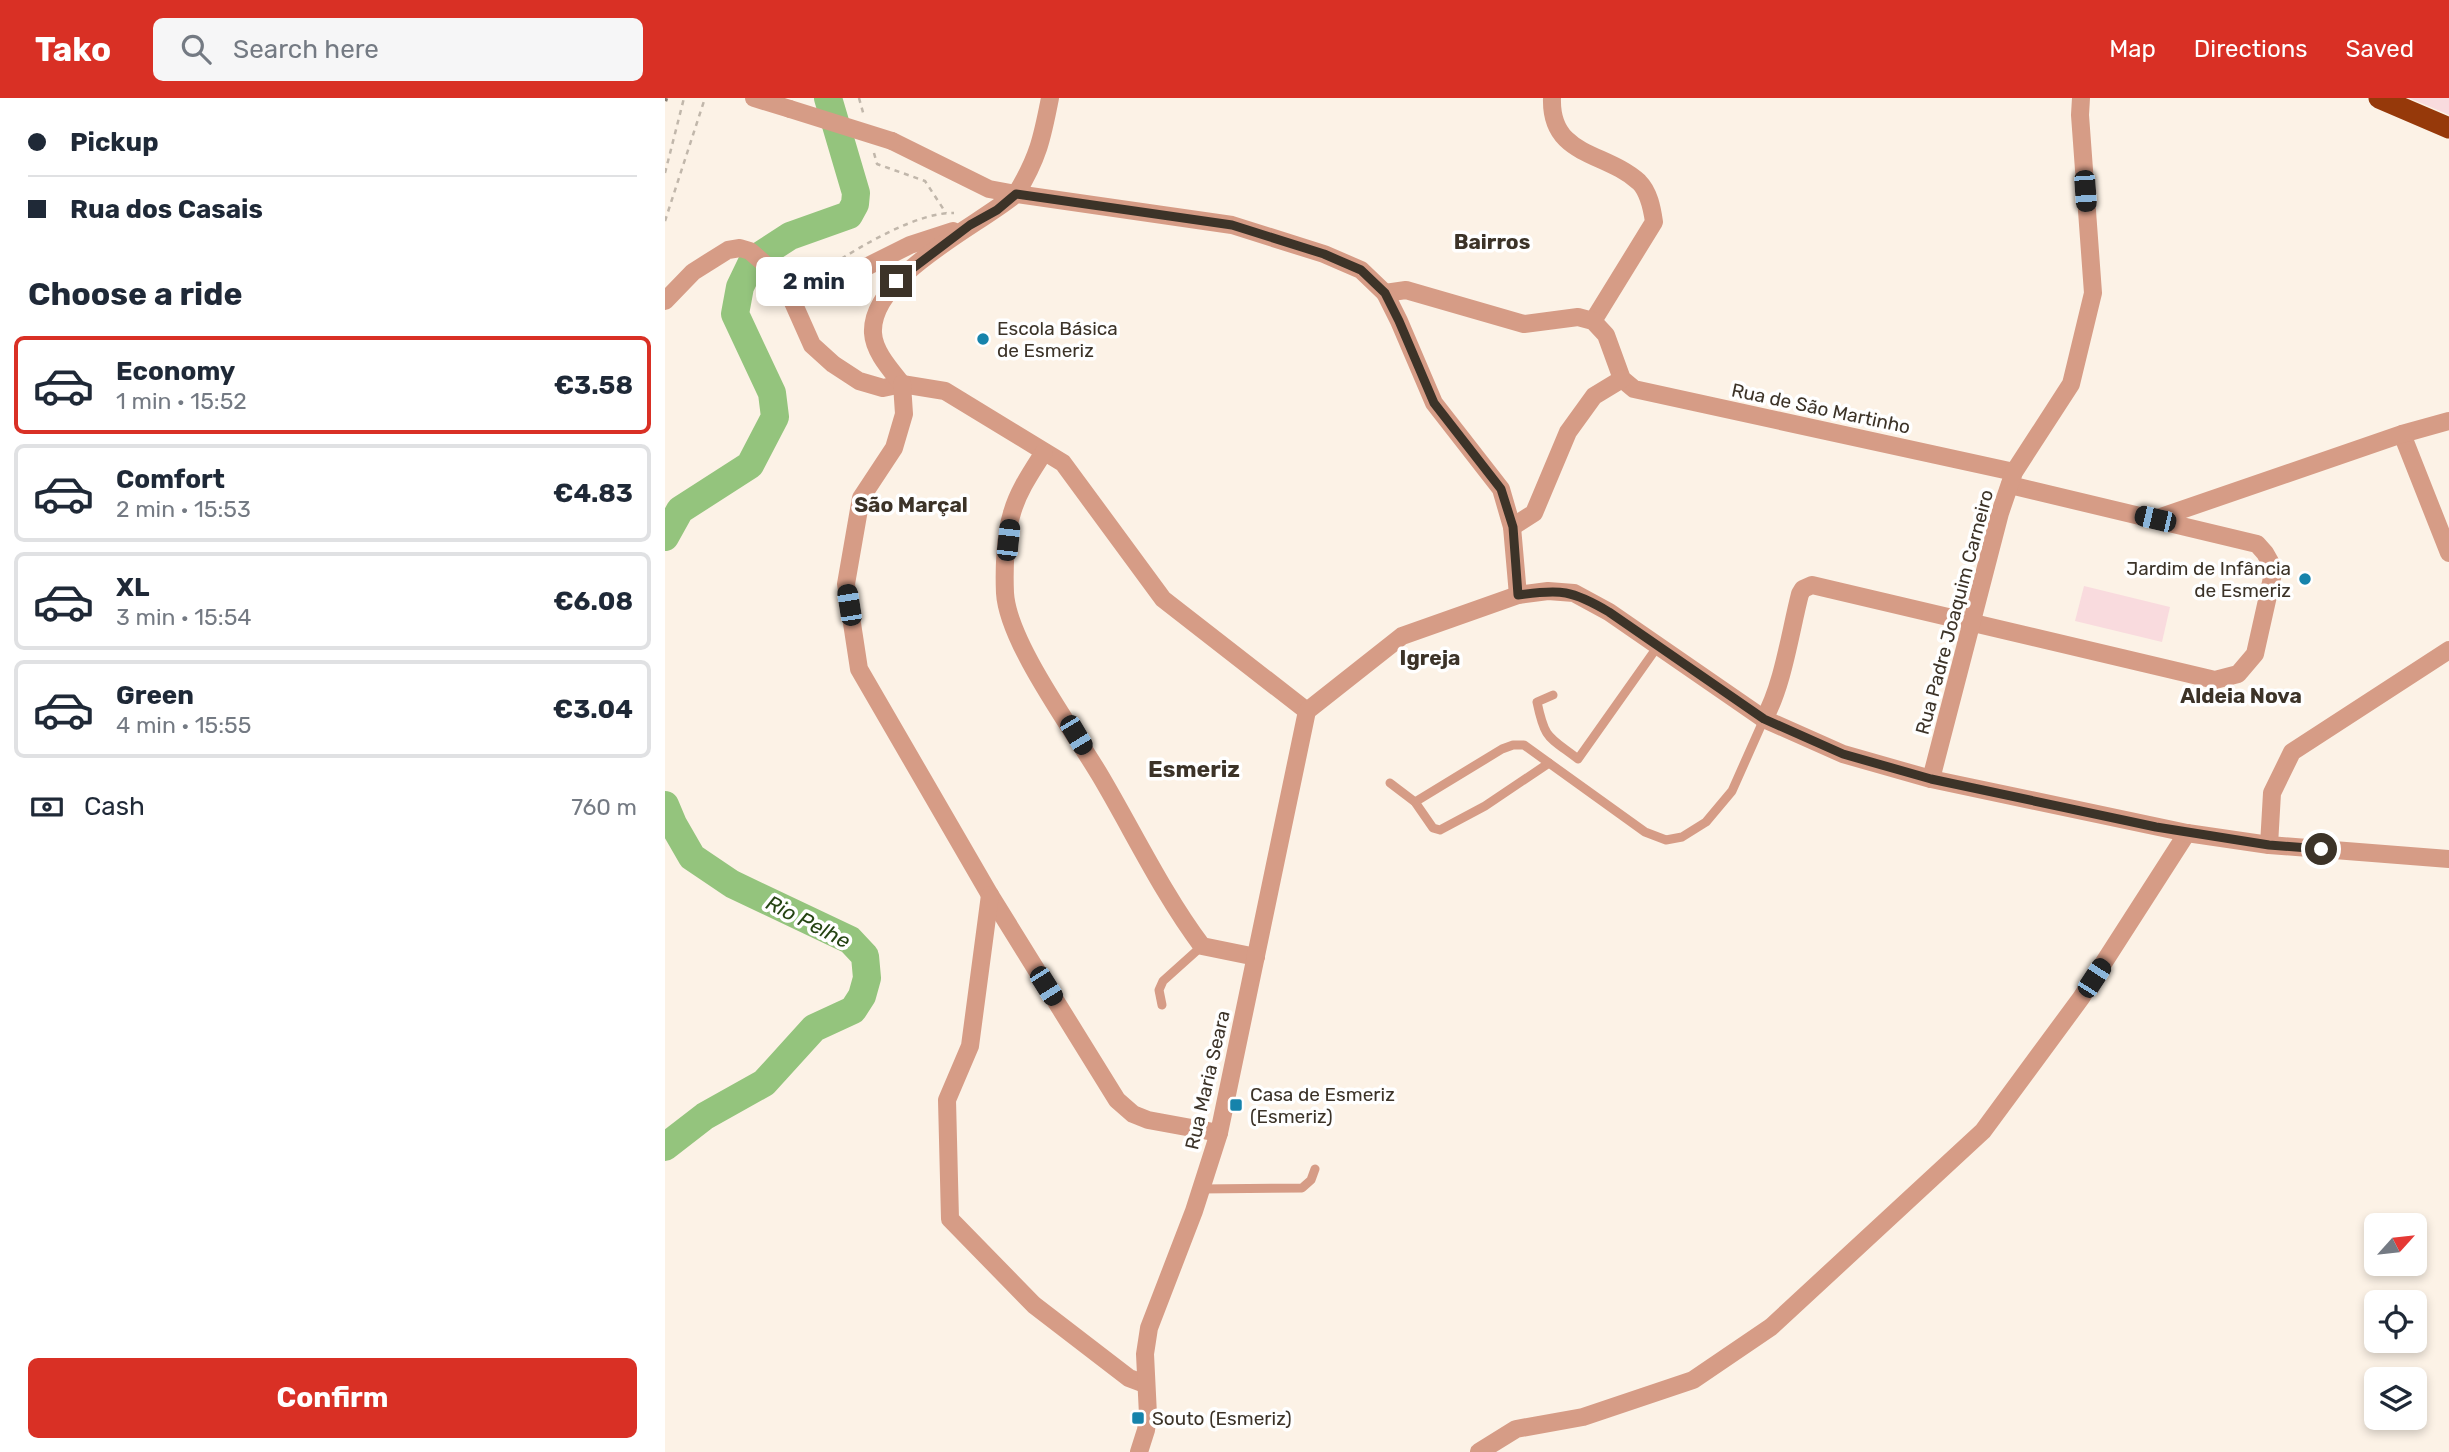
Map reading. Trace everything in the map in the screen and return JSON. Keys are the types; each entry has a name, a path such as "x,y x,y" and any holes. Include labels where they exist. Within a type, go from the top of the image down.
{"highway":[{"path":"2379,98 2449,128"}],"street":[{"path":"754,98 892,141 989,189 1232,225 1324,254 1361,270 1385,293 1434,403 1501,489 1513,527 1518,595"},
{"path":"1050,98 1042,141 1034,163 1016,194 896,281 877,310 873,334 885,362 902,384 904,414 894,448 861,498 846,584 859,669 990,895 1117,1100 1133,1114 1148,1120 1219,1133"},
{"path":"1552,98 1551,113 1558,132 1574,146 1640,183 1650,201 1654,222 1593,321"},
{"name":"Rua Padre Joaquim Carneiro","path":"1931,779 2000,513 2012,478 2071,384 2092,293 2081,98"},
{"path":"788,291 810,295 910,246 970,225"},
{"path":"665,301 693,272 728,250 740,248 750,251 788,291 812,345 833,364 859,381 883,388 902,384 945,391 1063,463 1163,599 1307,711 1402,636 1518,595 1548,590 1563,591 1585,597 1764,719 1843,754 1931,779 2187,833 2269,845 2449,859"},
{"path":"1385,293 1406,290 1524,324 1578,317 1593,321 1606,335 1622,379 1594,396 1568,432 1534,513 1513,527"},
{"name":"Rua de São Martinho","path":"1622,379 1634,390 2012,478 2155,519 2257,544 2274,569 2255,654 2238,674 2215,680 1807,586 1800,594 1780,674 1764,719"},
{"path":"2155,519 2403,434 2449,421"},
{"path":"2403,434 2449,553"},
{"path":"1044,452 1023,485 1011,514 1005,566 1005,595 1011,620 1027,654 1184,922 1202,946 1256,957"},
{"path":"2269,845 2272,793 2292,752 2449,650"},
{"name":"Rua Maria Seara","path":"1139,1452 1146,1430 1145,1354 1149,1328 1219,1133 1307,711"},
{"path":"1479,1452 1516,1429 1583,1418 1693,1380 1771,1327 1983,1131 2081,999 2187,833"},
{"path":"990,895 970,1046 947,1100 950,1219 1034,1306 1129,1378 1145,1384"}],"lane":[{"path":"1553,695 1537,702 1543,729 1547,736 1578,759 1658,646"},
{"path":"1415,802 1502,749 1524,745 1644,832 1666,840 1682,837 1706,822 1732,791 1764,719"},
{"path":"1390,783 1415,802 1433,828 1440,830 1485,806 1549,763"},
{"path":"1163,1006 1159,990 1163,981 1202,946"},
{"path":"1201,1189 1302,1188 1311,1180 1315,1169"}],"path":[{"path":"665,173 684,98"},
{"path":"665,221 705,98"}],"shaded area":[{"path":"2409,98 2449,98 2449,115 2447,114"},
{"path":"2084,586 2170,607 2162,642 2075,621"}],"waterway":[{"name":"Rio Pelhe","path":"665,537 680,510 750,465 775,417 772,393 735,314 740,287 753,260 790,236 849,215 855,204 856,193 828,98"},
{"name":"Rio Pelhe","path":"665,805 692,857 732,884 850,940 865,956 867,978 862,996 853,1010 814,1028 764,1083 705,1116 665,1147"}],"place":[{"name":"Escola Básica de Esmeriz","path":"983,339"},
{"name":"Jardim de Infância de Esmeriz","path":"2305,579"},
{"name":"Casa de Esmeriz (Esmeriz)","path":"1236,1105"},
{"name":"Souto (Esmeriz)","path":"1138,1418"}],"district":[{"name":"Bairros","path":"1492,242"},
{"name":"São Marçal","path":"911,505"},
{"name":"Igreja","path":"1430,658"},
{"name":"Aldeia Nova","path":"2241,696"},
{"name":"Esmeriz","path":"1194,769"}],"route":[{"path":"896,281 1016,194 1232,225 1324,254 1361,270 1385,293 1434,403 1501,489 1513,527 1518,595 1548,590 1585,597 1764,719 1843,754 1931,779 2156,827 2269,845 2321,849"}]}
